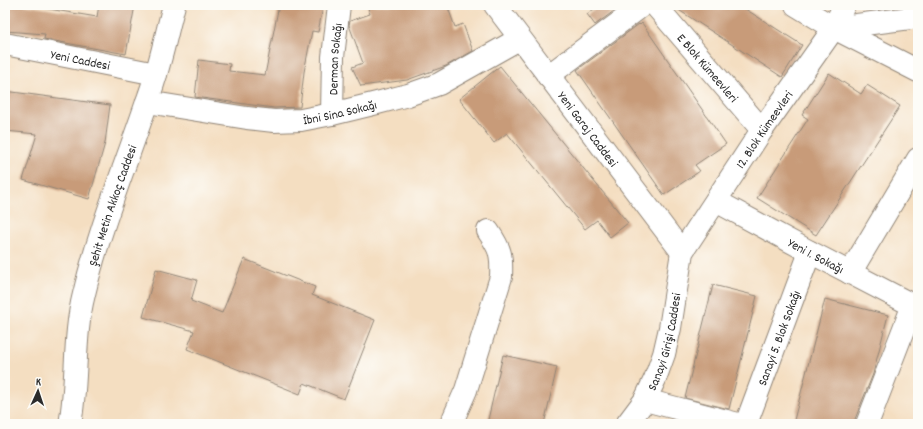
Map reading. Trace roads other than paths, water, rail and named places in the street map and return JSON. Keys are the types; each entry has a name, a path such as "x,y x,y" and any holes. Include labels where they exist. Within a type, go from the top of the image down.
{"street":[{"name":"Şehit Metin Akkoç Caddesi","path":"73,419 79,325 83,296 109,207 156,74 174,5"},
{"name":"Derman Sokağı","path":"332,114 333,57 339,5"},
{"name":"Yeni Garaj Caddesi","path":"495,5 519,39 682,252"},
{"path":"548,76 643,5"},
{"name":"E Blok Kümeevleri","path":"655,5 762,130"},
{"path":"796,5 834,28 918,71"},
{"name":"12. Blok Kümeevleri","path":"682,252 762,130 834,28 844,5"},
{"path":"834,28 918,16"},
{"name":"İbni Sina Sokağı","path":"147,102 200,112 274,121 301,120 332,114 408,95 439,84 519,39"},
{"name":"Yeni Caddesi","path":"5,44 156,74"},
{"path":"850,273 918,160"},
{"name":"Yeni 1. Sokağı","path":"716,200 810,252 915,306"},
{"path":"451,424 466,390 501,277 502,259 498,246 488,231"},
{"name":"Sanayi Girişi Caddesi","path":"637,415 655,379 664,354 670,328 682,252"},
{"name":"Sanayi 5. Blok Sokağı","path":"746,424 810,252"},
{"path":"867,424 915,306"},
{"path":"637,415 738,424"}]}
